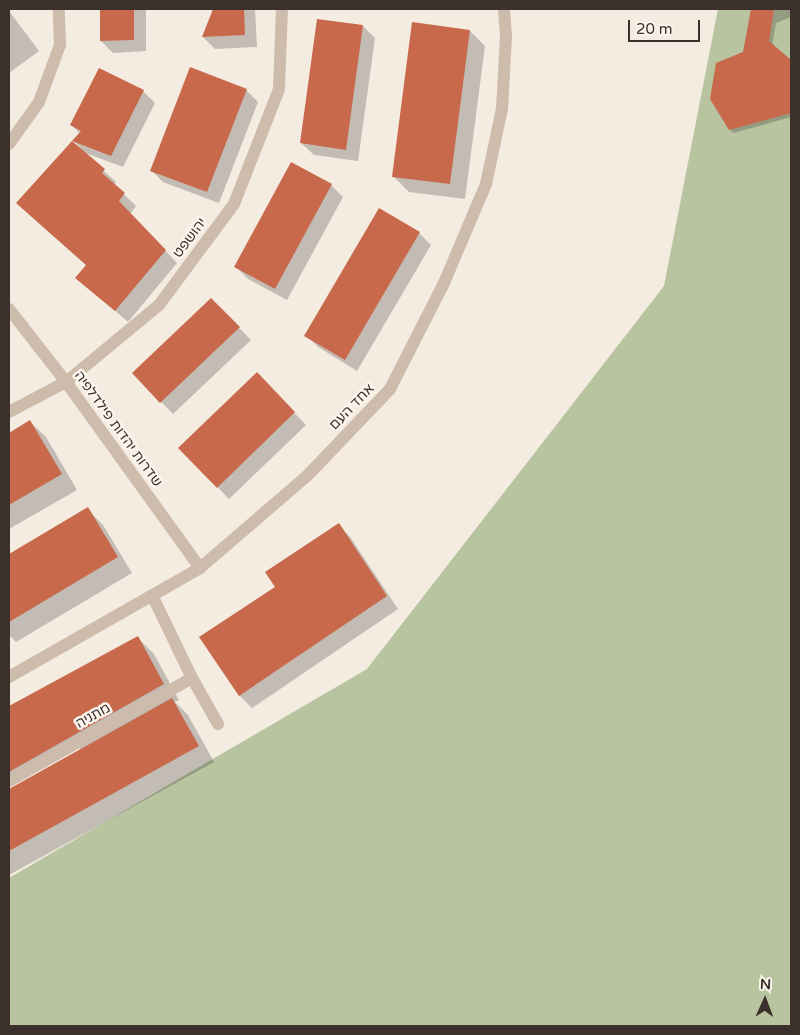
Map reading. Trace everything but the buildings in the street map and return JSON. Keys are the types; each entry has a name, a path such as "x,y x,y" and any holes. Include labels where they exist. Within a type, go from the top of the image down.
{"street":[{"path":"9,144 39,102 60,45 59,9"},
{"name":"יהושפט","path":"9,412 66,382 159,305 234,204 279,90 282,9"},
{"name":"אחד העם","path":"9,677 200,568 307,476 390,389 444,283 486,184 502,109 506,37 504,9"},
{"name":"שדרות יהדות פילדלפיה","path":"9,309 66,382 200,568"},
{"path":"152,595 192,678 218,724"},
{"name":"מתניה","path":"9,780 192,678"}],"green space":[{"path":"718,9 791,9 791,1026 9,1026 9,878 367,669 664,286"}]}
